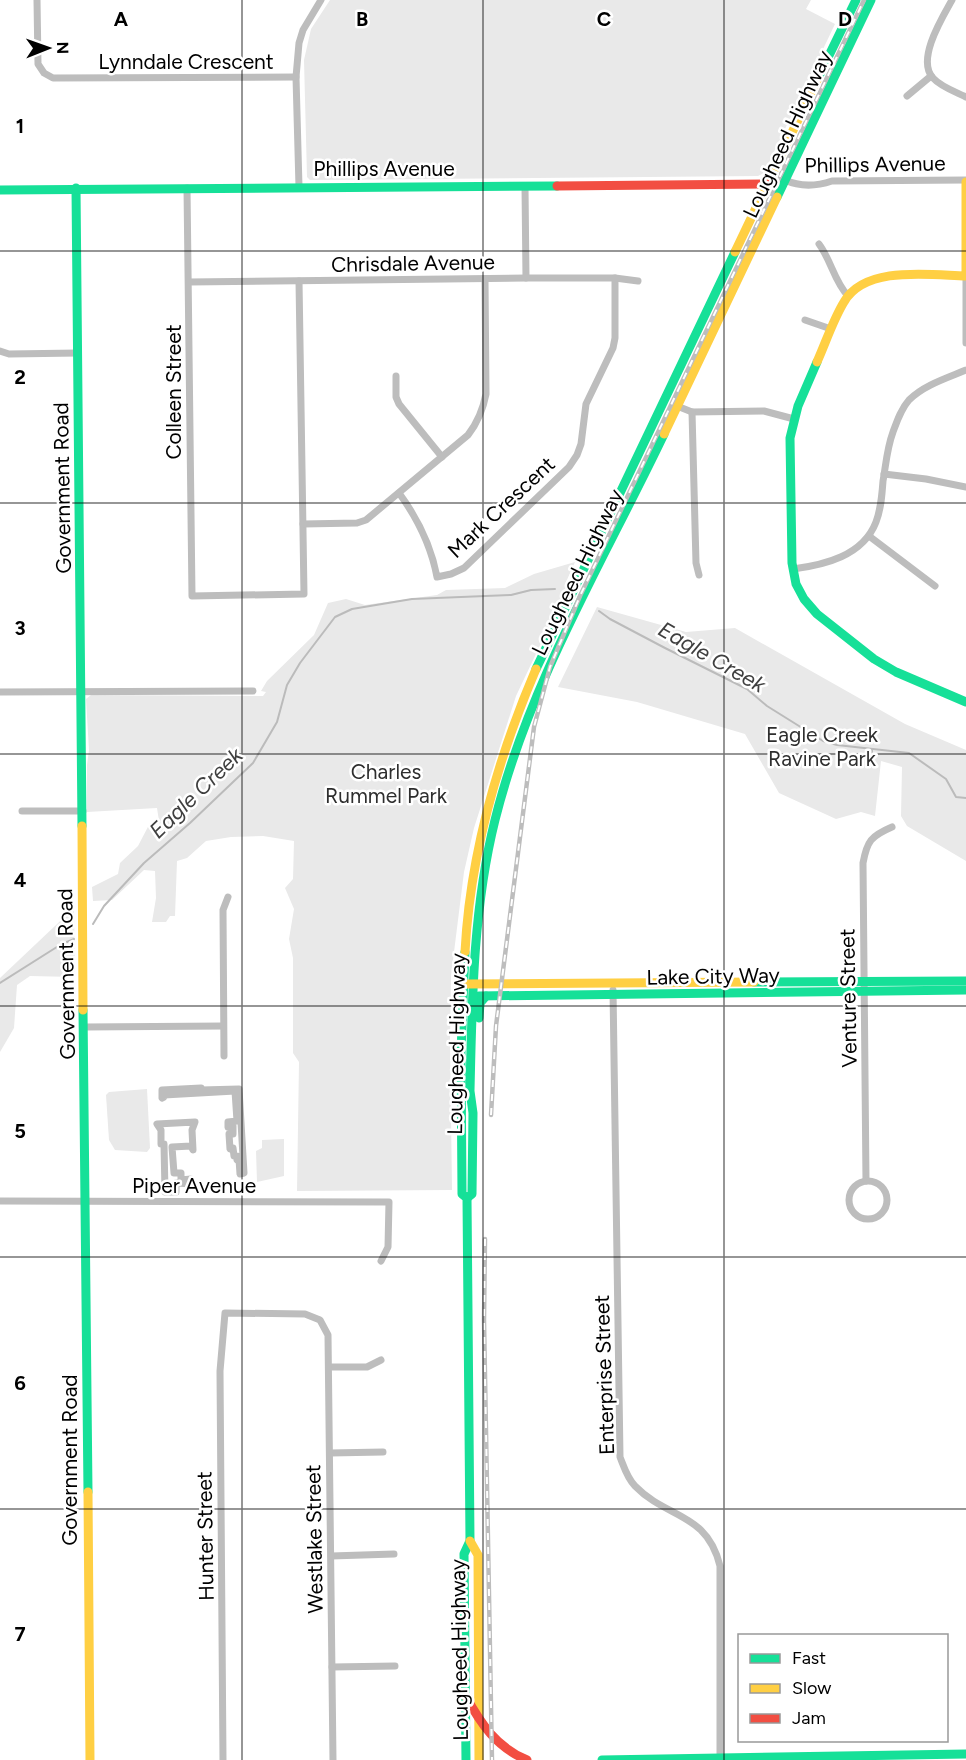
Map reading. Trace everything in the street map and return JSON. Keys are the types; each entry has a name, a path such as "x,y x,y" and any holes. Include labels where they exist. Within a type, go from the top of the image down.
{"street":[{"name":"Lynndale Crescent","path":"37,0 38,64 44,73 53,78 296,77"},
{"path":"299,187 296,77 299,43 303,30 321,0"},
{"name":"Lougheed Highway","path":"467,1198 462,1194 461,996 468,910 475,869 492,802 529,686 856,0"},
{"name":"Lougheed Highway","path":"467,1198 472,1194 473,1113 470,1091 475,942 489,844 509,771 543,682 871,0"},
{"path":"952,0 927,55 928,68 931,76 937,82 966,97"},
{"path":"907,96 931,76"},
{"name":"Phillips Avenue","path":"785,180 808,185 821,185 832,181 966,181"},
{"path":"966,181 966,343"},
{"name":"Phillips Avenue","path":"0,190 769,184"},
{"path":"525,186 526,278"},
{"name":"Colleen Street","path":"187,188 192,596 304,594 303,524"},
{"name":"Government Road","path":"76,189 90,1760"},
{"path":"819,244 827,254 834,274 848,296"},
{"path":"966,276 881,277 862,283 848,296 831,328 794,419 790,445 793,569 798,590 810,607 874,659 896,672 966,702"},
{"name":"Chrisdale Avenue","path":"189,282 526,278 615,278 638,281"},
{"name":"Mark Crescent","path":"399,493 428,541 437,577 451,574 464,567 569,467 581,444 586,404 613,348 615,278"},
{"path":"299,281 303,524 357,523 366,520 468,435 477,423 486,394 485,279"},
{"path":"806,320 831,328"},
{"path":"0,351 9,354 78,353"},
{"path":"793,569 816,566 837,559 869,536 879,515 890,440 900,413 907,402 928,387 966,370"},
{"path":"396,376 396,397 399,404 442,457"},
{"path":"677,406 692,412 764,411 794,419"},
{"path":"692,412 696,563 699,575"},
{"path":"884,474 966,487"},
{"path":"869,536 936,586"},
{"path":"0,692 253,691"},
{"path":"22,811 83,811"},
{"name":"Venture Street","path":"866,1181 863,863 870,839 891,827"},
{"path":"224,1056 223,910 228,897"},
{"name":"Lake City Way","path":"462,984 966,981"},
{"name":"Enterprise Street","path":"612,984 614,995 620,1457 633,1484 645,1494 696,1525 709,1538 717,1554 720,1566 720,1758"},
{"name":"Lake City Way","path":"461,996 966,990"},
{"path":"473,1113 477,1105 479,1009 480,1003 486,996"},
{"path":"85,1027 223,1026"},
{"path":"201,1088 239,1089 244,1173 240,1174 239,1160 237,1156 234,1156 233,1148 230,1149 229,1134 233,1134 233,1126 228,1127 228,1122 237,1121 236,1091 164,1095 162,1098 162,1091 201,1088"},
{"path":"195,1122 192,1130 193,1150 191,1146 172,1147 174,1173 181,1173 181,1180 191,1179 192,1184 176,1183 176,1192 165,1192 164,1144 161,1144 161,1130 157,1124 195,1122"},
{"path":"866,1181 883,1188 887,1200 883,1212 873,1219 860,1217 852,1209 850,1203 855,1186 866,1181"},
{"name":"Lougheed Highway","path":"466,1760 464,1554 470,1541 467,1198"},
{"name":"Piper Avenue","path":"0,1201 389,1202 388,1247 381,1261"},
{"name":"Westlake Street","path":"225,1313 305,1314 320,1320 328,1335 333,1760"},
{"name":"Hunter Street","path":"223,1760 220,1371 225,1313"},
{"path":"329,1367 367,1366 381,1360"},
{"path":"330,1453 383,1452"},
{"name":"Lougheed Highway","path":"470,1541 478,1555 479,1760"},
{"path":"331,1556 394,1554"},
{"path":"332,1667 395,1666"},
{"path":"465,1695 479,1720 500,1746 527,1760"},
{"path":"602,1760 888,1758 966,1754"}],"green space":[{"path":"330,0 811,0 806,9 835,24 764,173 758,176 310,180 307,177 304,60 311,29"},
{"name":"Charles Rummel Park","path":"575,562 566,582 570,582 516,696 474,828 464,872 451,976 452,1190 297,1191 299,1062 293,1053 293,958 289,939 294,909 285,888 293,879 294,841 263,836 231,837 206,841 187,858 177,861 175,916 170,916 166,922 152,922 156,898 155,871 144,870 112,900 93,901 92,887 118,874 120,863 138,846 150,823 159,821 157,808 87,812 89,750 86,699 91,695 263,696 266,692 261,691 267,681 314,635 328,603 346,599 365,605 437,595 446,590 505,588 534,574"},
{"name":"Eagle Creek Ravine Park","path":"597,607 686,632 735,628 905,724 966,750 966,861 907,826 901,816 902,767 881,761 875,816 861,812 836,819 779,793 745,734 637,702 558,687"},
{"path":"74,908 75,977 30,976 17,985 14,1028 0,1052 0,978"},
{"path":"147,1089 150,1148 147,1152 115,1150 109,1140 106,1095 109,1092"},
{"path":"284,1139 284,1176 257,1182 256,1151 262,1148 262,1140"}],"waterway":[{"name":"Eagle Creek","path":"93,924 104,906 144,863 253,763 277,722 287,685 300,663 335,617 352,609 412,599 511,595 531,590 555,589"},
{"name":"Eagle Creek","path":"599,611 665,648 747,689 767,706 823,741 837,745 909,753 946,779 956,797 966,798"},
{"path":"872,749 872,757"},
{"name":"Eagle Creek","path":"0,983 60,945 74,939"}],"railway":[{"path":"491,1115 496,1026 534,727 550,667 580,596 864,0"},
{"path":"485,1239 484,1320 492,1760"}],"traffic: fast":[{"path":"818,78 856,0"},
{"path":"777,197 871,0"},
{"path":"0,190 557,186"},
{"path":"76,188 82,826"},
{"path":"536,669 735,252"},
{"path":"817,362 798,406 790,438 792,563 796,584 804,599 817,614 874,659 896,672 966,702"},
{"path":"467,1198 472,1194 473,1113 470,1091 475,955 482,887 495,820 527,720 548,671 664,434"},
{"path":"465,952 461,1053 462,1194 467,1198 470,1541 464,1554 466,1760"},
{"path":"754,982 966,981"},
{"path":"479,996 966,990"},
{"path":"479,1018 480,1003 486,996"},
{"path":"83,1010 88,1492"},
{"path":"602,1760 966,1754"}],"traffic: slow":[{"path":"735,252 818,78"},
{"path":"817,362 844,302 854,290 867,282 899,275 966,276 966,182"},
{"path":"664,434 777,197"},
{"path":"465,952 473,879 488,807 510,737 536,669"},
{"path":"82,826 83,1010"},
{"path":"467,984 754,982"},
{"path":"88,1492 90,1760"},
{"path":"470,1541 478,1555 479,1760"}],"traffic: jam":[{"path":"557,186 769,184"},
{"path":"465,1695 490,1734 506,1748 527,1760"}]}
